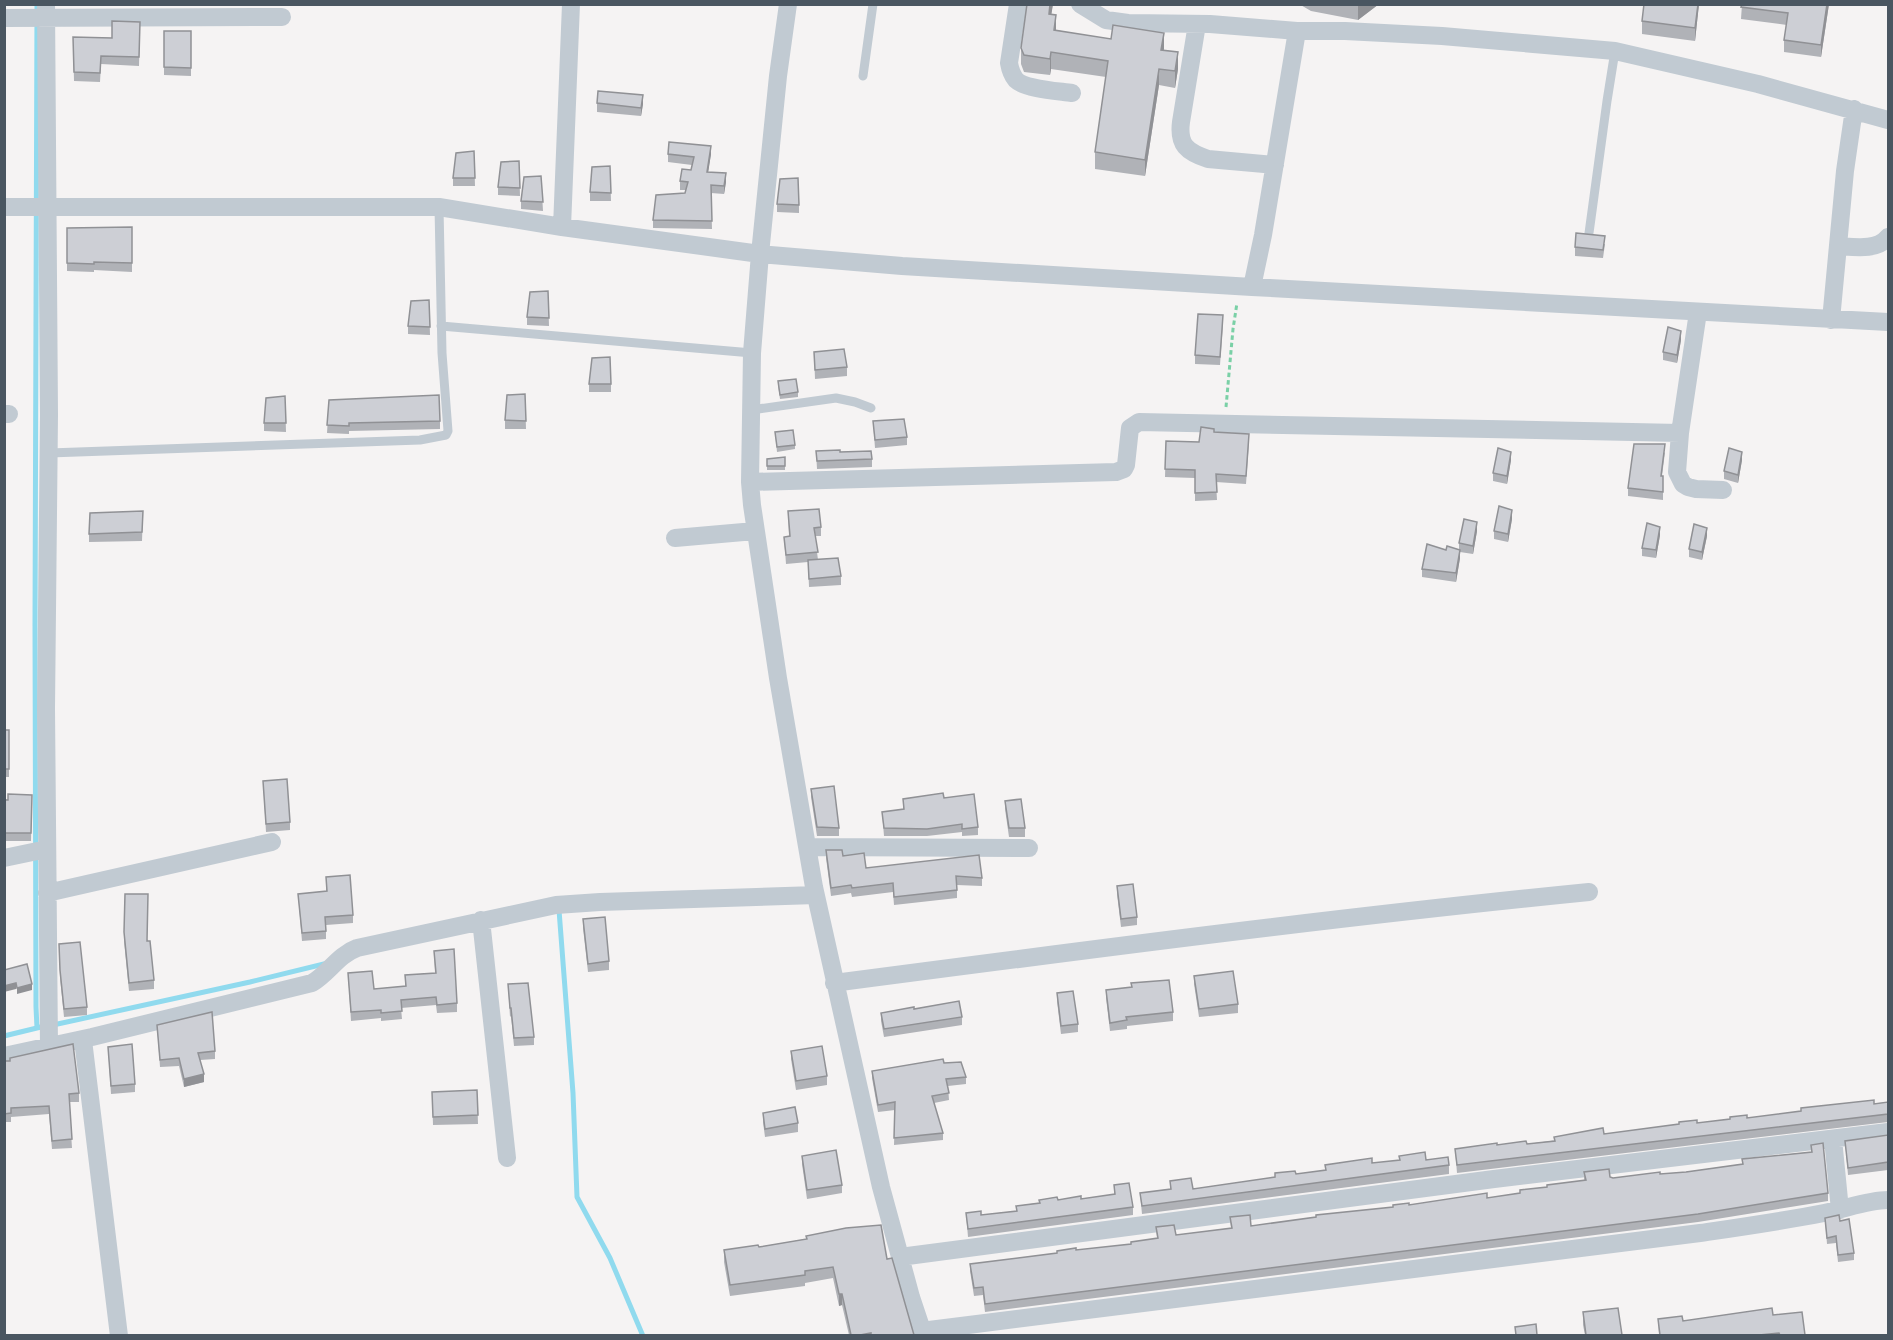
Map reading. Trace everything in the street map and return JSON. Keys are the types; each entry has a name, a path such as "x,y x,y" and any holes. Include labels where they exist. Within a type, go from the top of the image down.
{"street":[{"path":"571,4 574,228"},
{"path":"788,4 778,76 752,353 750,482 755,531 778,678 816,895 881,1188 887,1229 900,1257 922,1333 1700,1233 1780,1221 1840,1210 1872,1201 1888,1200"},
{"path":"1018,4 1009,63 1015,79 1022,85 1072,93"},
{"path":"1080,4 1106,20 1128,23 1197,24 1297,31 1442,36 1615,51 1758,84 1888,120"},
{"path":"4,18 46,11 282,17"},
{"path":"46,11 49,453 46,709 49,1047"},
{"path":"1197,24 1181,122 1182,144 1191,152 1208,159 1275,165"},
{"path":"1246,287 1263,235 1297,31"},
{"path":"1831,320 1845,171 1854,109"},
{"path":"4,207 439,207 760,254 902,266 1888,322"},
{"path":"1838,246 1875,246 1884,243 1888,237"},
{"path":"1698,312 1680,433 1677,472 1683,484 1696,489 1723,490"},
{"path":"750,482 1110,473 1124,469 1131,428 1135,423 1144,422 1680,433"},
{"path":"675,537 755,531"},
{"path":"47,893 272,842"},
{"path":"807,847 1029,848"},
{"path":"4,858 47,849"},
{"path":"834,983 1280,925 1589,892"},
{"path":"4,1056 82,1040 312,983 323,977 346,952 357,948 556,905 816,895"},
{"path":"482,920 507,1158"},
{"path":"82,1040 119,1335"},
{"path":"900,1257 1494,1179 1888,1132"},
{"path":"1833,1140 1840,1210"}],"lane":[{"path":"863,76 873,4"},
{"path":"1589,233 1606,101 1615,51"},
{"path":"49,453 420,440 443,437 448,431 441,326 439,207"},
{"path":"441,326 752,353"},
{"path":"751,410 836,398 871,408"}],"path":[{"path":"1227,424 1226,401 1233,329 1246,287"}],"building":[{"path":"1027,4 1050,4 1049,14 1056,15 1054,30 1111,39 1113,25 1164,33 1161,50 1178,52 1175,71 1159,69 1145,160 1095,152 1108,61 1051,52 1050,59 1024,55 1021,48"},
{"path":"1644,4 1698,4 1695,28 1642,21"},
{"path":"1742,4 1827,4 1821,45 1784,40 1788,13 1741,7"},
{"path":"112,21 140,22 139,57 101,56 100,73 74,72 73,37 112,38"},
{"path":"164,31 191,31 191,68 164,67"},
{"path":"598,91 643,95 641,108 597,103"},
{"path":"669,142 711,146 707,172 726,173 724,186 711,185 712,221 653,220 656,195 685,193 688,182 680,181 682,169 691,170 694,157 668,154"},
{"path":"474,151 475,178 453,178 456,153"},
{"path":"519,161 520,188 498,187 501,162"},
{"path":"610,166 611,193 590,192 592,167"},
{"path":"541,176 543,202 521,201 524,177"},
{"path":"798,178 799,205 777,204 780,179"},
{"path":"132,227 132,263 67,263 67,228"},
{"path":"1576,233 1605,236 1603,250 1575,247"},
{"path":"548,291 549,318 527,317 530,292"},
{"path":"429,300 430,327 408,326 411,301"},
{"path":"1198,314 1223,315 1220,357 1195,355"},
{"path":"1668,327 1681,331 1677,355 1663,352"},
{"path":"844,349 847,367 815,370 814,352"},
{"path":"610,357 611,384 589,384 592,358"},
{"path":"796,379 798,392 780,395 778,381"},
{"path":"525,394 526,421 505,420 507,395"},
{"path":"439,395 440,421 327,425 329,400"},
{"path":"285,396 286,423 264,423 266,398"},
{"path":"904,419 907,437 875,440 873,421"},
{"path":"1201,427 1214,429 1214,432 1249,434 1246,476 1216,474 1217,492 1195,493 1195,470 1165,469 1166,441 1199,442"},
{"path":"793,430 795,445 777,447 775,432"},
{"path":"1634,444 1665,444 1661,476 1663,476 1663,492 1628,488"},
{"path":"1498,448 1511,452 1507,476 1493,473"},
{"path":"1729,448 1742,452 1738,475 1724,471"},
{"path":"840,450 840,452 871,451 872,459 817,461 816,451"},
{"path":"785,457 785,466 767,466 767,459"},
{"path":"1499,506 1512,510 1508,534 1494,531"},
{"path":"819,509 821,527 814,528 818,552 786,555 784,537 790,536 788,511"},
{"path":"143,511 142,532 89,534 90,513"},
{"path":"1464,519 1477,522 1473,546 1459,543"},
{"path":"1647,523 1660,527 1656,550 1642,548"},
{"path":"1694,524 1707,528 1702,552 1689,549"},
{"path":"1427,544 1446,550 1447,546 1460,550 1456,573 1422,569"},
{"path":"838,558 841,576 809,579 808,560"},
{"path":"4,730 9,730 9,769 4,769"},
{"path":"287,779 290,822 266,824 263,781"},
{"path":"834,786 839,828 817,827 811,789"},
{"path":"943,793 944,798 974,794 978,827 962,829 962,824 927,829 884,828 882,812 904,809 903,799"},
{"path":"8,794 32,795 31,833 4,833 4,800 8,800"},
{"path":"1021,799 1025,828 1009,828 1005,801"},
{"path":"826,850 842,850 843,856 864,853 866,868 979,855 982,878 956,876 957,890 894,897 893,883 831,888"},
{"path":"350,875 353,915 325,917 326,931 302,933 298,894 327,891 326,877"},
{"path":"1133,884 1137,917 1121,919 1117,886"},
{"path":"125,894 148,894 147,941 150,941 154,980 129,983 124,932"},
{"path":"605,917 609,961 588,964 583,919"},
{"path":"80,942 87,1007 64,1009 59,944"},
{"path":"454,949 457,1003 437,1005 436,997 401,1000 402,1011 351,1012 348,973 372,971 374,989 406,986 405,975 436,973 434,951"},
{"path":"27,964 32,984 17,988 16,983 4,986 4,970"},
{"path":"1233,971 1238,1004 1199,1009 1194,976"},
{"path":"1169,980 1173,1012 1126,1017 1127,1020 1110,1023 1106,990 1132,987 1131,983"},
{"path":"528,983 534,1037 514,1038 508,984"},
{"path":"1073,991 1078,1024 1061,1026 1057,993"},
{"path":"959,1001 962,1017 884,1029 881,1013"},
{"path":"212,1012 215,1051 198,1053 204,1074 184,1079 179,1058 160,1060 157,1025"},
{"path":"73,1044 79,1093 69,1094 72,1139 52,1141 49,1106 11,1108 11,1113 4,1114 4,1061"},
{"path":"132,1044 135,1084 111,1086 108,1047"},
{"path":"822,1046 827,1076 796,1081 791,1051"},
{"path":"943,1059 944,1063 961,1062 966,1077 946,1079 949,1093 932,1096 943,1133 894,1138 895,1102 878,1105 872,1071"},
{"path":"477,1090 478,1115 433,1117 432,1092"},
{"path":"1874,1100 1874,1104 1888,1102 1888,1114 1457,1165 1455,1149 1497,1143 1497,1145 1526,1141 1527,1144 1555,1141 1554,1137 1603,1128 1604,1134 1679,1124 1679,1122 1697,1120 1697,1123 1747,1115 1747,1118 1801,1111 1801,1108"},
{"path":"795,1107 798,1123 765,1129 763,1113"},
{"path":"1888,1135 1888,1162 1848,1168 1845,1141"},
{"path":"1823,1143 1828,1193 1698,1214 985,1304 983,1287 974,1288 970,1264 1057,1253 1057,1251 1076,1248 1076,1250 1131,1244 1131,1242 1158,1238 1156,1227 1174,1225 1176,1235 1232,1228 1230,1217 1250,1215 1251,1226 1316,1217 1316,1215 1393,1207 1393,1205 1409,1203 1409,1205 1487,1193 1487,1198 1520,1193 1520,1190 1547,1187 1547,1185 1586,1180 1584,1172 1609,1169 1610,1177 1613,1178 1660,1172 1660,1174 1686,1172 1743,1164 1742,1159 1812,1152 1811,1145"},
{"path":"836,1150 842,1185 807,1190 802,1156"},
{"path":"1425,1152 1426,1160 1448,1157 1449,1165 1142,1206 1140,1193 1171,1189 1170,1181 1191,1178 1193,1189 1275,1177 1275,1173 1295,1171 1296,1174 1326,1170 1325,1165 1372,1158 1372,1163 1400,1160 1399,1156"},
{"path":"1129,1183 1133,1207 968,1229 966,1213 981,1211 981,1215 1017,1211 1016,1206 1040,1203 1039,1200 1057,1197 1058,1200 1081,1196 1081,1199 1115,1194 1114,1185"},
{"path":"1839,1215 1840,1221 1849,1219 1854,1253 1838,1255 1836,1236 1827,1238 1825,1218"},
{"path":"881,1225 887,1259 892,1258 914,1335 871,1335 871,1333 851,1335 833,1267 805,1271 805,1275 730,1285 724,1250 807,1239 806,1236 846,1228"},
{"path":"1618,1308 1622,1335 1586,1335 1583,1312"},
{"path":"1772,1308 1773,1315 1802,1312 1805,1335 1780,1335 1779,1333 1660,1335 1658,1319 1682,1316 1683,1321"},
{"path":"1536,1324 1537,1335 1516,1335 1515,1327"}],"waterway":[{"path":"37,4 35,626 37,1028"},
{"path":"559,910 573,1093 577,1197 610,1258 643,1336"},
{"path":"53,1025 328,963"},
{"path":"4,1036 41,1027"}]}
